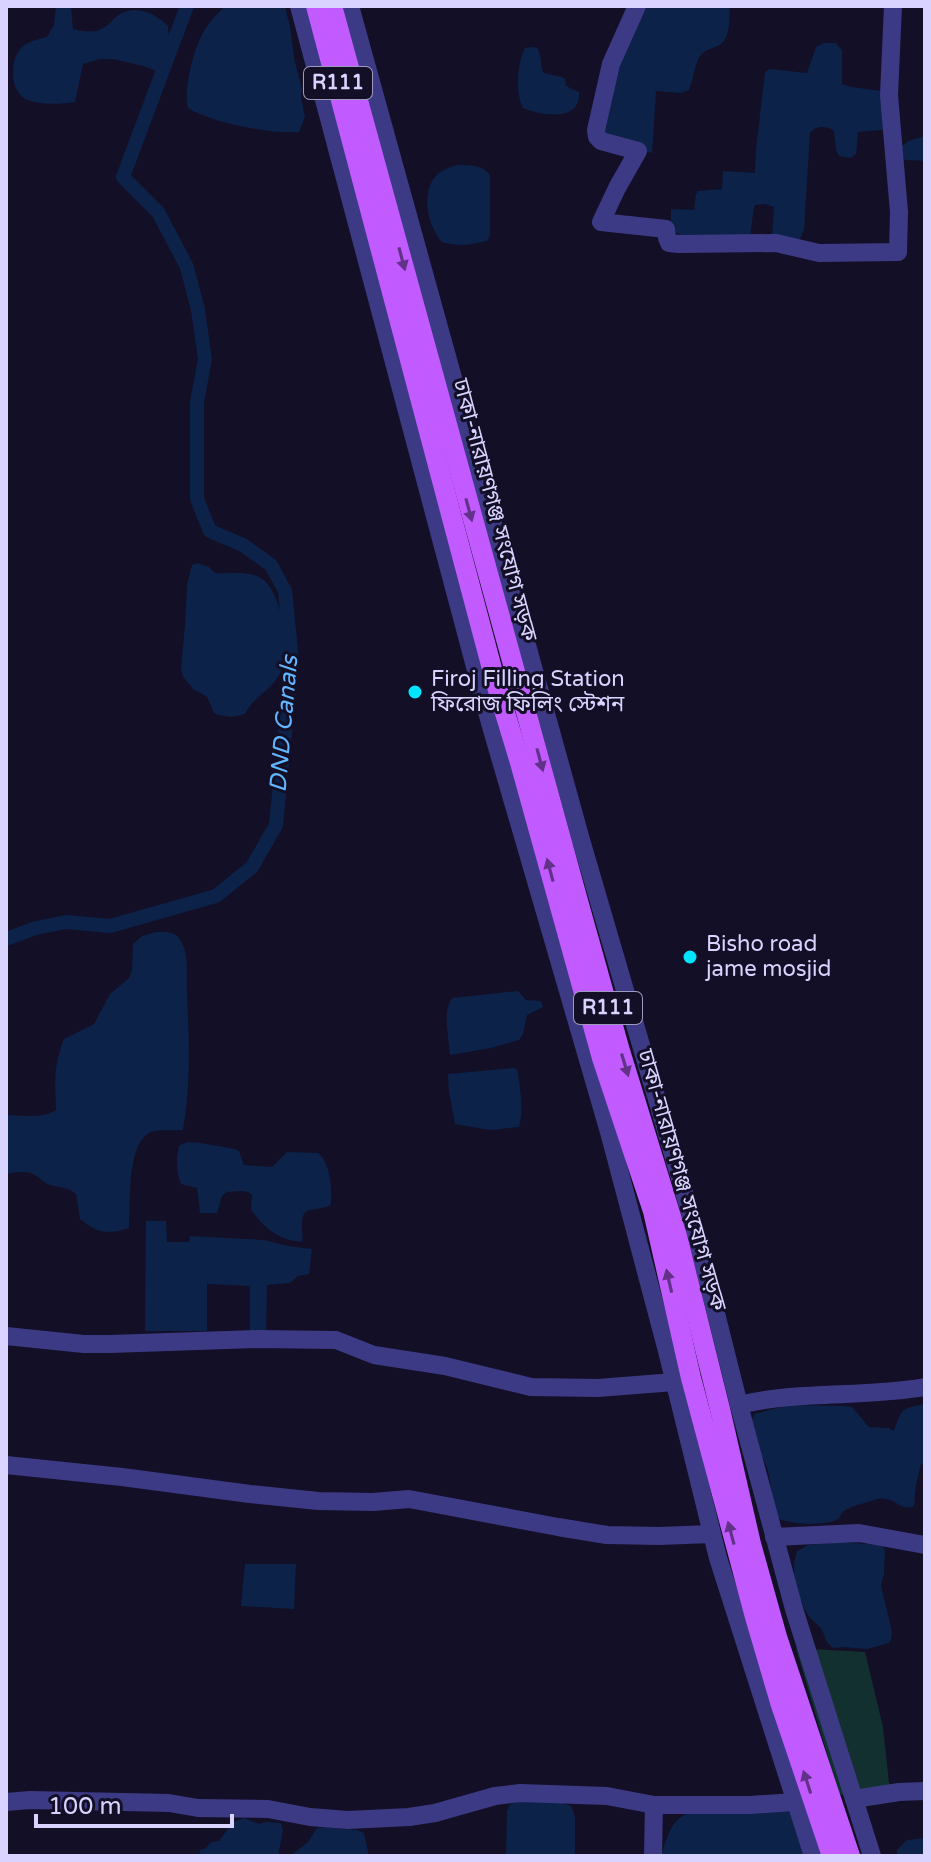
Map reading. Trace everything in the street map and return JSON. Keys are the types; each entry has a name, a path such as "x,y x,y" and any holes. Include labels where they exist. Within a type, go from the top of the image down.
{"main road":[{"name":"ঢাকা-নারায়ণগঞ্জ সংযোগ সড়ক","path":"316,6 494,562 572,842 602,986 677,1236 751,1544 850,1856"},
{"name":"ঢাকা-নারায়ণগঞ্জ সংযোগ সড়ক","path":"332,6 366,159"},
{"name":"ঢাকা-নারায়ণগঞ্জ সংযোগ সড়ক","path":"382,216 461,582 555,918 602,1058 617,1130 653,1211 699,1412 751,1603 780,1702 832,1856"},
{"path":"602,986 622,980"}],"street":[{"path":"299,6 382,216"},
{"path":"350,6 382,216"},
{"path":"637,6 611,64 596,130 601,141 638,151 601,222 666,229 669,243 776,243 819,253 898,252 899,212 889,95 893,6"},
{"path":"572,842 622,980 694,1226 794,1609 872,1856"},
{"path":"617,1130 711,1534 813,1856"},
{"path":"6,1336 84,1344 336,1340 374,1355 445,1366 531,1387 598,1388 674,1382"},
{"path":"739,1405 766,1398 868,1394 925,1387"},
{"path":"6,1465 318,1501 409,1499 607,1535 711,1534"},
{"path":"774,1537 859,1533 925,1545"},
{"path":"854,1799 925,1791"},
{"path":"6,1802 169,1803 198,1808 268,1809 348,1820 394,1819 435,1813 495,1796 520,1793 607,1796 654,1805 795,1802"},
{"path":"653,1856 654,1805"}],"green space":[{"path":"796,1648 865,1652 883,1727 890,1792 839,1795"}],"water":[{"path":"56,6 71,6 73,29 83,31 99,30 126,11 139,10 158,18 168,26 169,41 159,72 113,59 100,59 83,64 75,102 42,103 24,98 19,94 14,80 16,57 26,44 47,37 54,25"},
{"path":"225,6 285,6 302,89 305,117 299,132 242,126 188,108 188,82 198,44 208,24"},
{"path":"644,6 730,6 724,41 700,56 689,90 681,93 656,91 652,153 600,132 615,64"},
{"path":"836,43 842,50 842,84 882,91 885,128 858,132 856,154 851,158 839,156 834,131 821,127 810,133 804,230 800,239 772,236 774,207 765,204 754,207 750,236 691,239 674,232 671,209 694,210 698,191 722,189 723,171 755,173 765,72 769,69 807,73 816,47"},
{"path":"525,48 539,51 544,73 562,77 566,86 579,92 574,108 549,114 523,108 518,86 519,70"},
{"path":"925,136 925,161 901,158 901,147 908,141"},
{"path":"459,165 480,167 490,175 490,235 487,241 464,245 442,242 430,221 427,205 432,181 444,170"},
{"path":"198,563 215,573 243,573 259,577 271,589 279,608 286,646 281,671 245,714 232,717 214,713 207,697 193,689 183,677 187,585 192,565"},
{"path":"169,932 177,936 186,957 189,1062 183,1130 155,1131 143,1138 134,1161 129,1228 103,1231 80,1219 76,1194 73,1192 48,1184 30,1173 6,1174 6,1115 38,1116 56,1110 56,1066 64,1039 94,1024 110,994 129,978 133,944 142,936"},
{"path":"518,991 526,1000 541,1001 543,1007 527,1015 519,1040 450,1055 447,1018 452,998"},
{"path":"517,1069 520,1090 519,1127 490,1130 455,1124 448,1074"},
{"path":"187,1142 235,1149 239,1151 244,1165 272,1167 287,1152 318,1153 328,1170 331,1205 306,1212 302,1223 302,1242 286,1239 267,1228 251,1210 252,1195 248,1192 227,1192 222,1196 217,1213 200,1213 197,1188 181,1184 178,1175 179,1146"},
{"path":"146,1221 166,1221 167,1242 189,1242 190,1236 265,1240 312,1249 309,1274 298,1276 290,1283 267,1285 266,1332 250,1331 250,1286 207,1284 207,1331 145,1331"},
{"path":"925,1404 925,1464 921,1464 914,1506 904,1507 887,1499 874,1500 844,1511 836,1520 822,1523 795,1523 774,1516 766,1464 757,1452 752,1421 754,1414 789,1405 844,1406 852,1407 869,1427 894,1431 904,1411"},
{"path":"839,1542 881,1545 885,1550 881,1585 892,1632 889,1643 867,1649 833,1648 803,1606 794,1574 797,1551 808,1545"},
{"path":"245,1564 296,1564 294,1609 241,1606"},
{"path":"522,1801 559,1802 571,1806 575,1816 575,1856 506,1856 507,1811 510,1804"},
{"path":"792,1813 806,1856 661,1856 672,1826 686,1814"},
{"path":"244,1818 259,1824 281,1823 283,1830 278,1856 199,1856 200,1850 211,1842 219,1841 233,1822"},
{"path":"317,1828 364,1833 369,1856 290,1856 308,1842"},
{"path":"925,1838 925,1856 897,1856 897,1850 907,1840"}],"waterway":[{"name":"DND Canals","path":"6,939 36,928 66,922 110,926 216,896 252,867 276,825 292,661 285,591 271,565 243,545 210,531 197,499 197,402 205,359 198,310 187,267 158,212 123,177 187,6"}],"place":[{"name":"Firoj Filling Station ফিরোজ ফিলিং স্টেশন","path":"415,692"},
{"name":"Bisho road jame mosjid","path":"690,957"}]}
